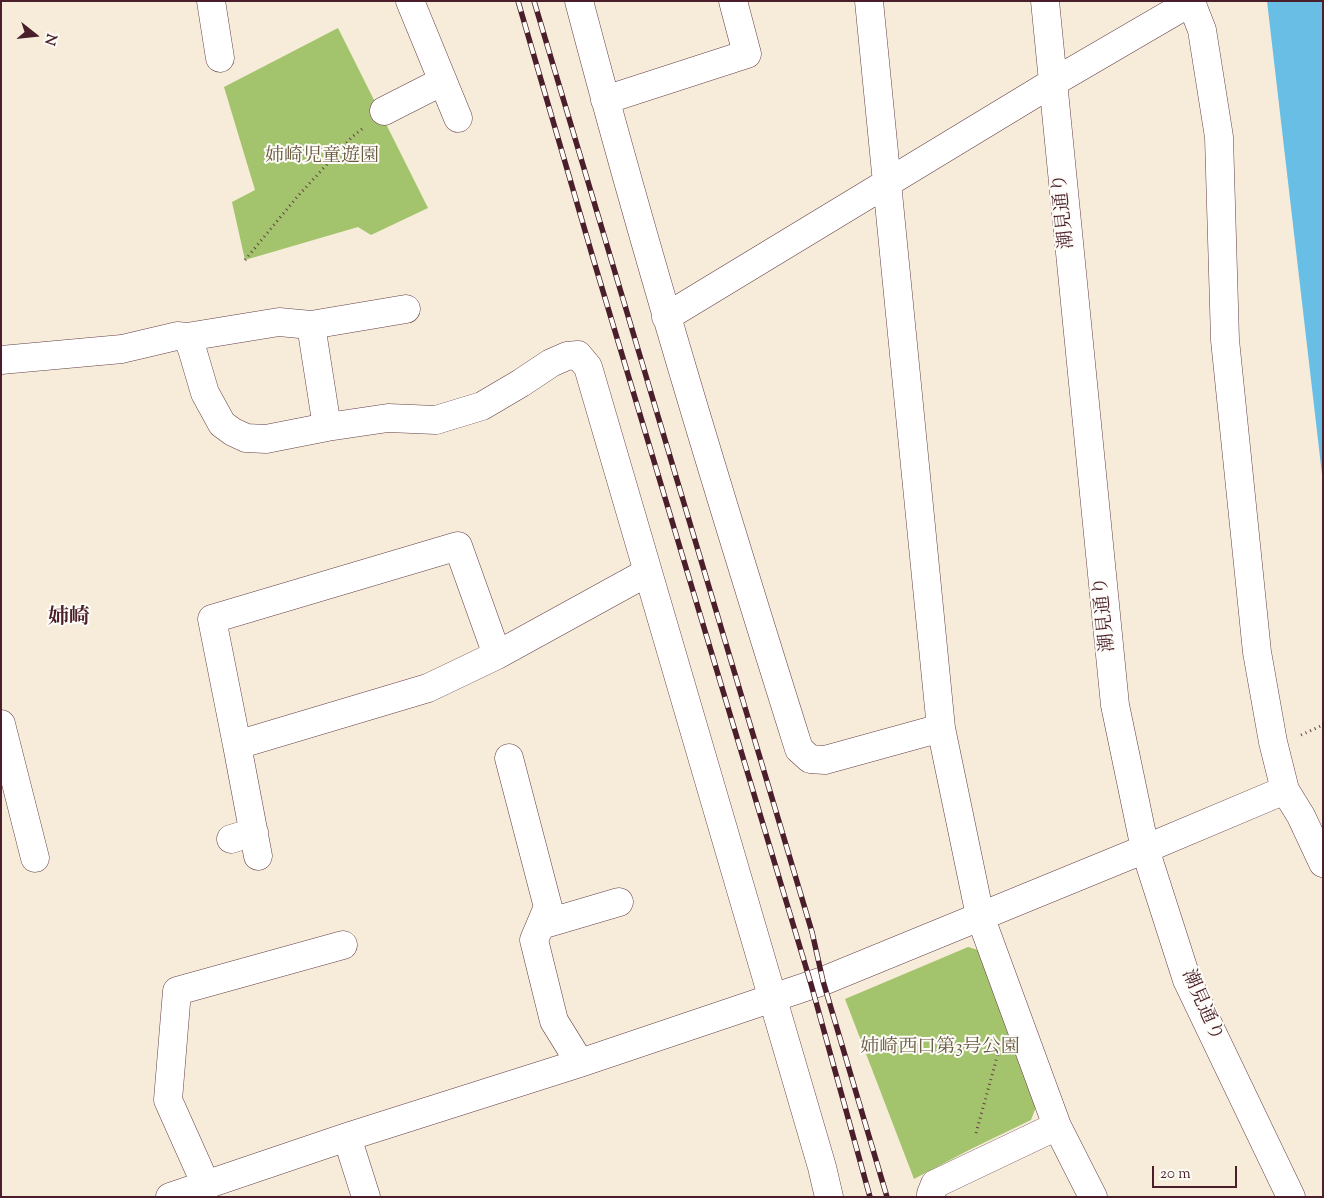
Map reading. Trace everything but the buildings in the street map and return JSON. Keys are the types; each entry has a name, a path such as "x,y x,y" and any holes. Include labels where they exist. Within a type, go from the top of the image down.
{"street":[{"path":"211,1 220,58"},
{"path":"410,1 458,118"},
{"path":"579,1 666,317 799,749 810,759 825,760 940,728"},
{"path":"605,100 747,54 733,1"},
{"path":"870,1 940,728 980,916 1057,1126 1092,1197"},
{"name":"潮見通り","path":"1045,1 1115,705 1145,849 1187,980 1291,1197"},
{"path":"666,317 1052,83 1191,2 1202,30 1219,138 1225,340 1258,652 1273,742 1285,790 1301,816 1323,863"},
{"path":"384,111 443,81"},
{"path":"1,360 122,349 177,336 187,337 279,322 311,325 406,309"},
{"path":"311,325 327,427"},
{"path":"187,337 205,393 222,424 246,438 266,438 388,418 436,420 482,406 522,384 551,363 566,356 578,355 588,366 773,998 829,1197"},
{"path":"248,842 237,745 212,619 458,546 497,655"},
{"path":"237,745 428,688 497,655 648,572"},
{"path":"1,724 35,858"},
{"path":"509,758 548,907 534,940 554,1021 580,1063"},
{"path":"170,1197 347,1137 580,1063 832,977 1285,790"},
{"path":"541,925 619,902"},
{"path":"206,1185 168,1100 178,990 343,945"},
{"path":"931,1197 930,1194 935,1184 1057,1126"},
{"path":"347,1137 366,1197"}],"path":[{"path":"245,260 303,190 352,137 384,111"},
{"path":"1304,733 1323,725"},
{"path":"974,1140 1000,1044"}],"green space":[{"name":"姉崎児童遊園","path":"338,28 428,208 371,235 358,227 245,260 232,202 255,190 224,87"},
{"name":"姉崎西口第3号公園","path":"968,947 978,950 1036,1107 1031,1120 914,1179 845,999"}],"water":[{"path":"1267,1 1323,1 1323,483"}],"railway":[{"path":"518,1 593,258 811,984 870,1197"},
{"path":"534,1 812,932 823,981 887,1197"}],"district":[{"name":"姉崎","path":"69,619"}]}
